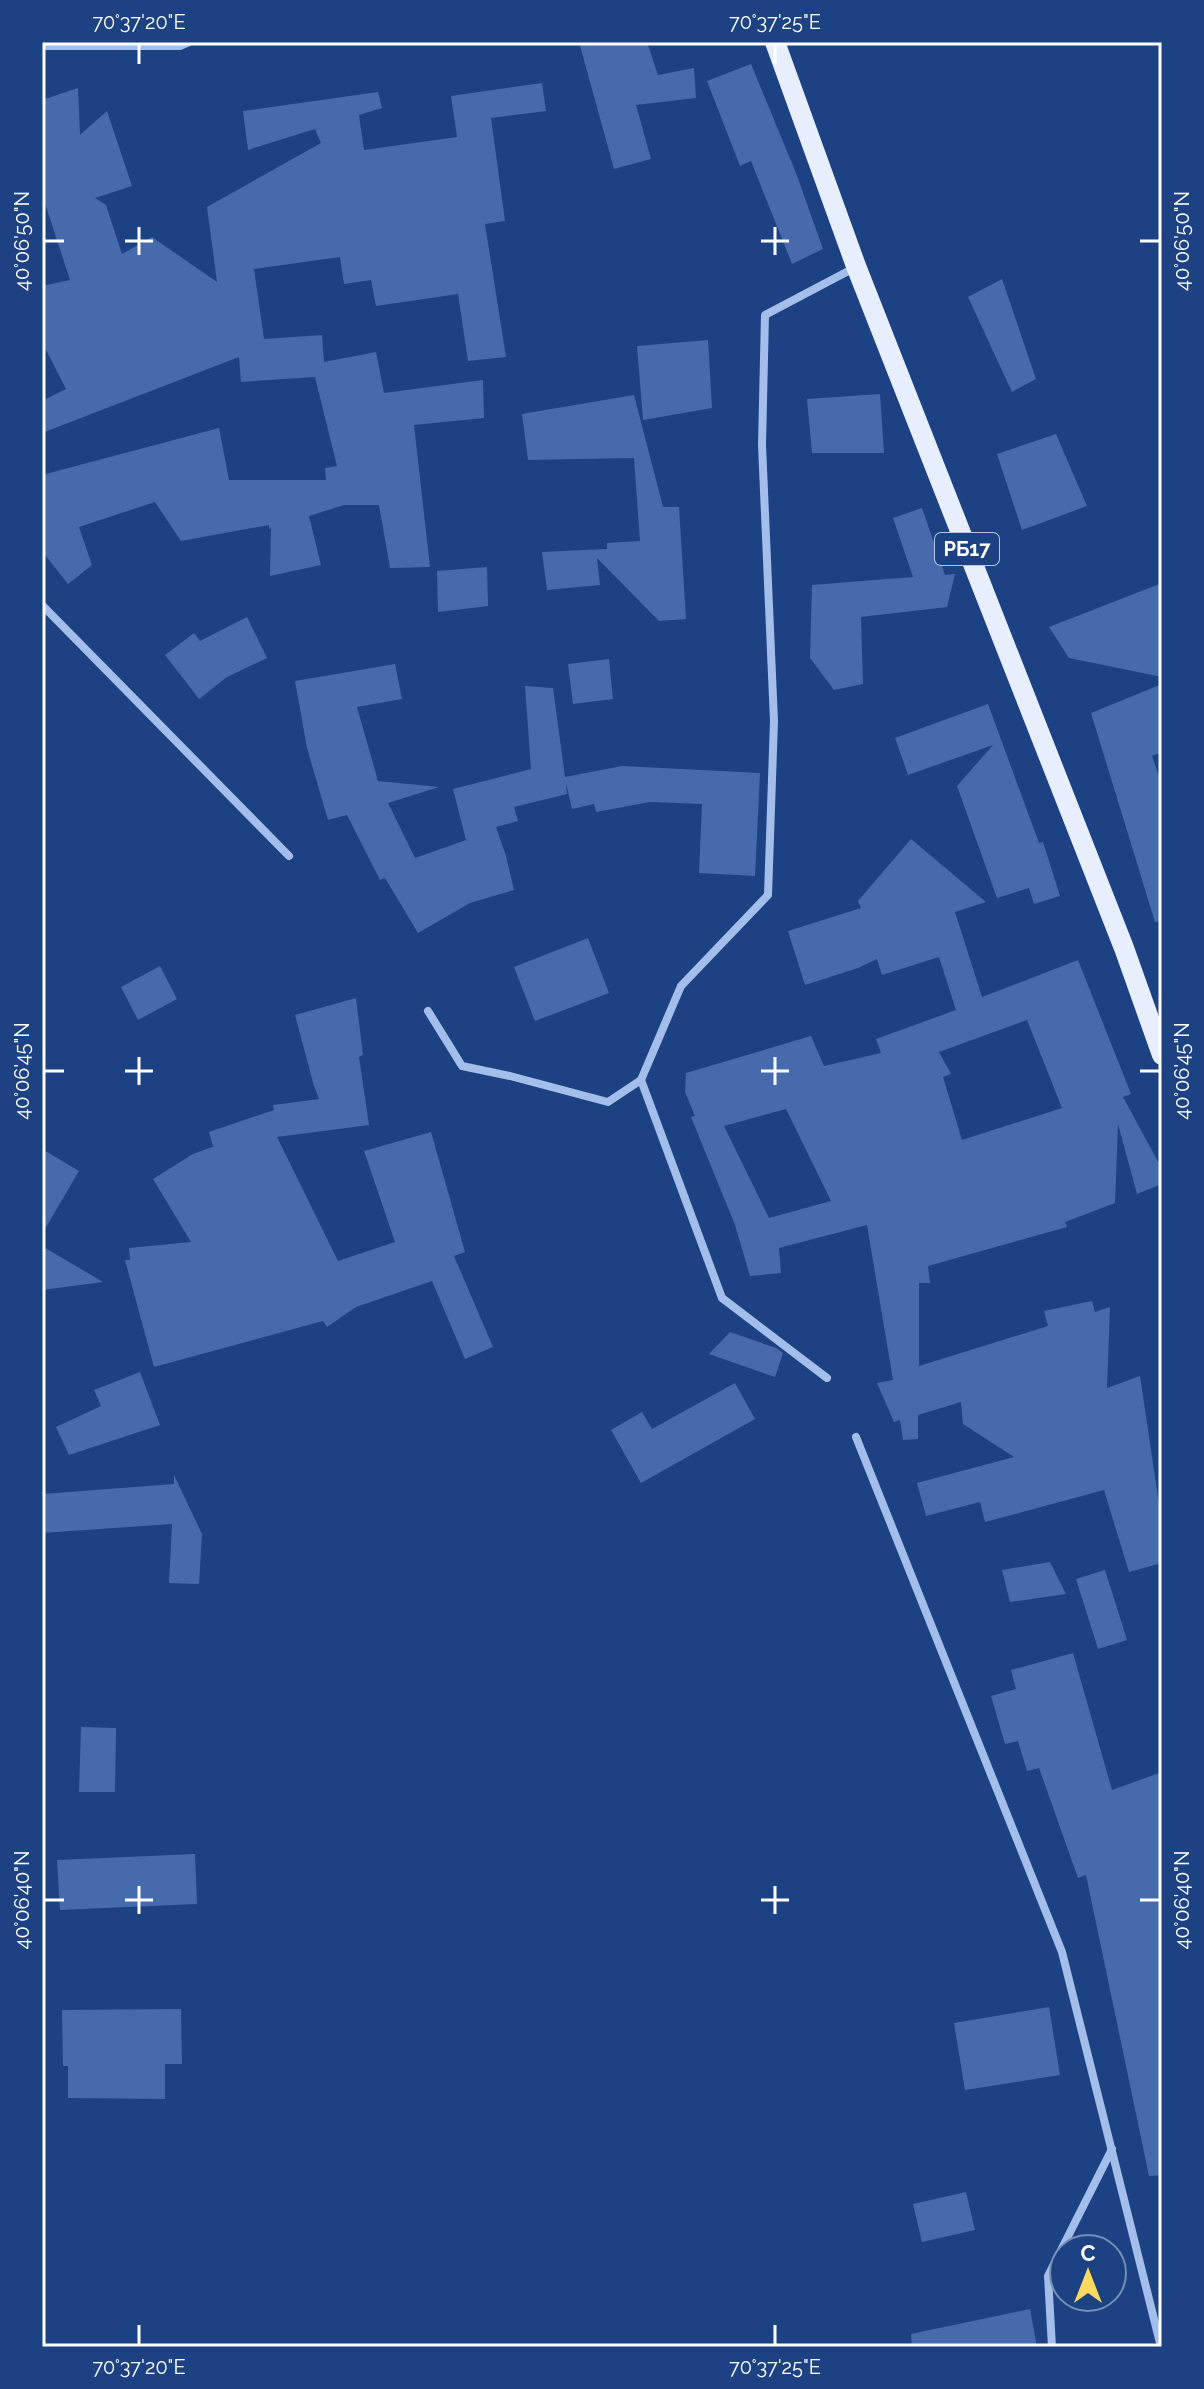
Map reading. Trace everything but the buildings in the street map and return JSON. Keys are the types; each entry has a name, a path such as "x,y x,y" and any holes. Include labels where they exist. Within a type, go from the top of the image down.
{"main road":[{"name":"РБ17","path":"775,42 856,266 1124,948 1162,1055"}],"street":[{"path":"42,46 180,46 189,42"},
{"path":"428,1011 462,1066 608,1102 641,1080 681,986 768,895 774,721 762,445 765,315 856,266"},
{"path":"42,605 289,856"},
{"path":"641,1080 722,1298 827,1378"},
{"path":"856,1437 1062,1952 1161,2347"},
{"path":"1052,2347 1048,2276 1112,2149"}]}
